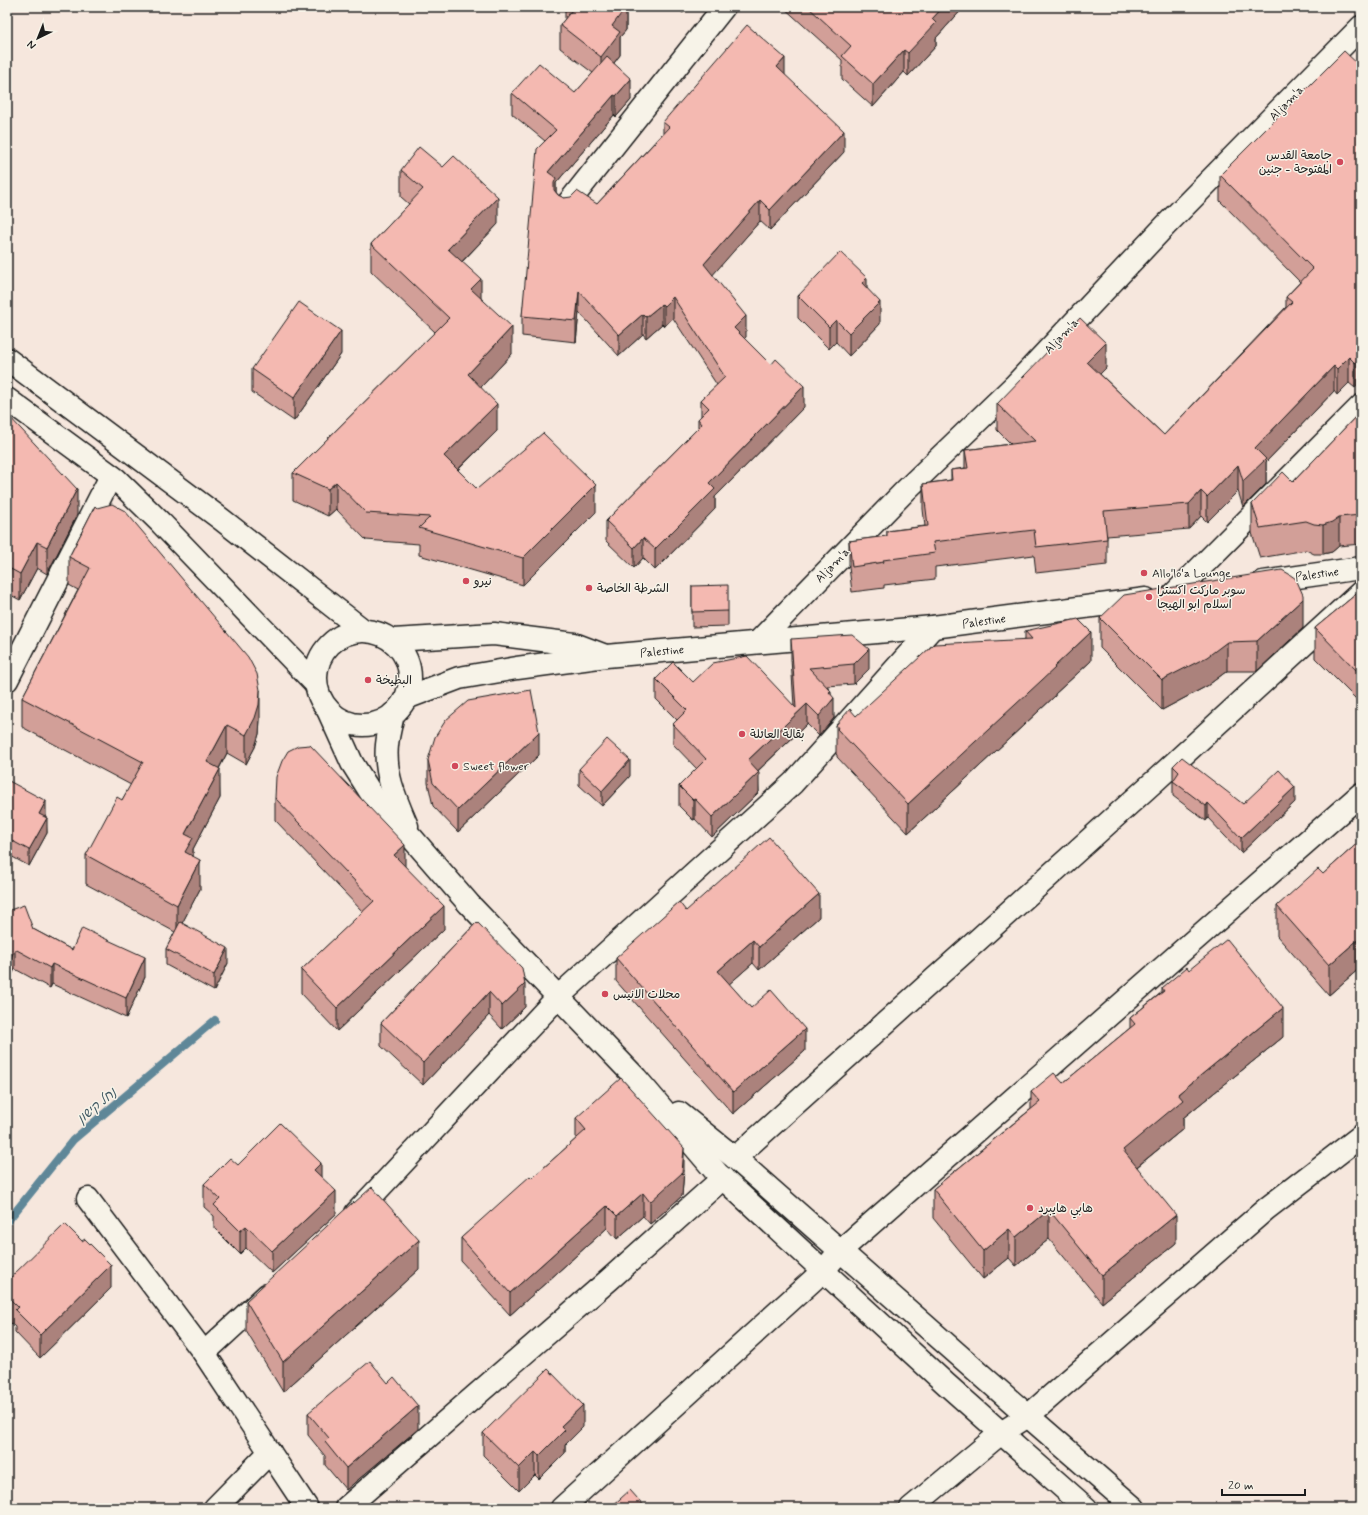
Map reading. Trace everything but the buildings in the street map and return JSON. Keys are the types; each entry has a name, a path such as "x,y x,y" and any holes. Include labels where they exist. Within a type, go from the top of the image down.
{"street":[{"path":"566,206 724,7"},
{"name":"Aljam'a","path":"758,642 906,490 1014,386 1167,224 1361,27"},
{"path":"7,359 221,519 363,630"},
{"path":"7,399 111,476 161,523 315,683"},
{"path":"1173,595 1361,406"},
{"path":"7,680 111,476"},
{"name":"Palestine","path":"1244,585 1361,568"},
{"name":"Palestine","path":"400,706 459,678 517,668 606,656 933,627 1204,591"},
{"path":"735,1158 1157,779 1361,592"},
{"path":"341,1226 364,1205 558,997 793,783 933,627"},
{"path":"412,838 394,794 387,767 387,745 400,706 410,683 410,667 404,653 393,640 379,632 363,630 347,632 333,640 322,652 316,667 315,683 319,697 328,710 352,763 376,801 412,838 469,904 636,1078 723,1178 1001,1433 1086,1508"},
{"path":"393,640 494,634 574,644 606,656"},
{"path":"328,710 340,719 355,725 370,725 385,720 400,706"},
{"path":"562,1508 823,1271 840,1251 1361,794"},
{"path":"636,1078 735,1158 1134,1508"},
{"path":"911,1508 1001,1433 1028,1416 1266,1209 1361,1136"},
{"path":"346,1508 610,1279 723,1178"},
{"path":"88,1199 204,1353 307,1508"},
{"path":"204,1353 284,1279"},
{"path":"215,1508 270,1452"}],"waterway":[{"name":"נחל קישון","path":"7,1222 73,1140 215,1020"}],"place":[{"name":"جامعة القدس المفتوحة - جنين","path":"1340,162"},
{"name":"Allo'lo'a Lounge","path":"1144,573"},
{"name":"نيرو","path":"466,581"},
{"name":"الشرطة الخاصة","path":"589,588"},
{"name":"سوبر ماركت اكسترا اسلام ابو الهيجا","path":"1149,597"},
{"name":"البطيخة","path":"368,680"},
{"name":"بقالة العائلة","path":"742,734"},
{"name":"Sweet flower","path":"455,766"},
{"name":"محلات الانيس","path":"605,994"},
{"name":"هابي هايبرد","path":"1030,1208"}]}
